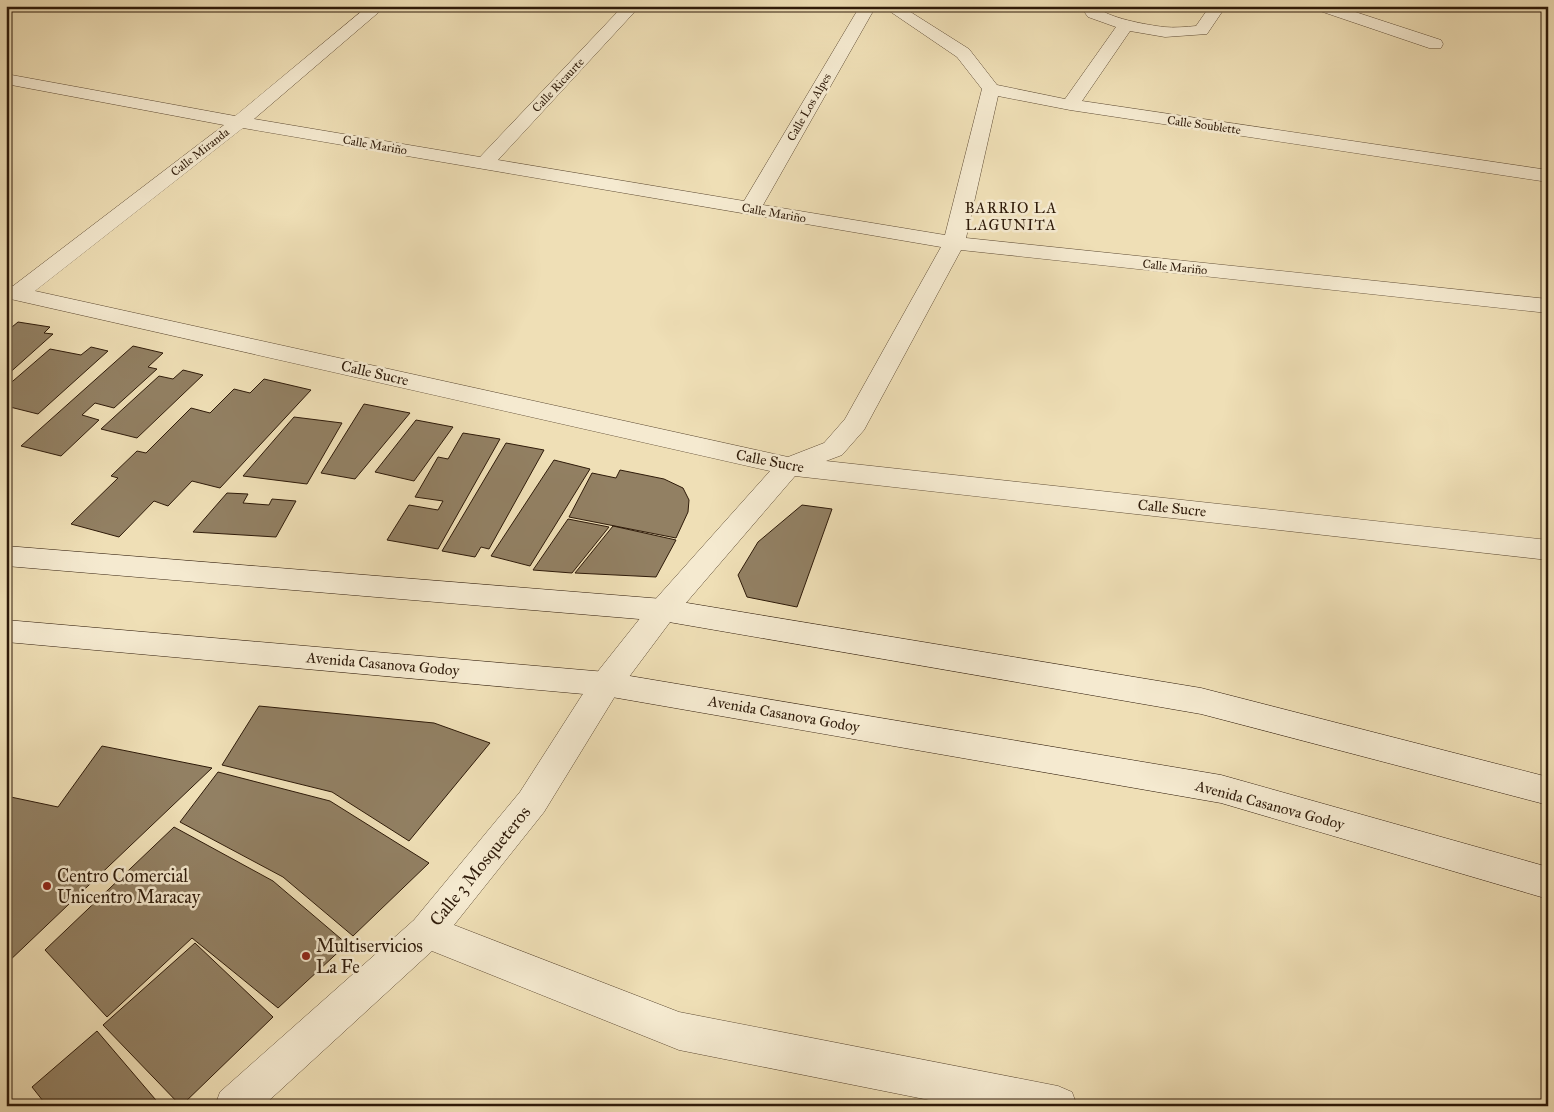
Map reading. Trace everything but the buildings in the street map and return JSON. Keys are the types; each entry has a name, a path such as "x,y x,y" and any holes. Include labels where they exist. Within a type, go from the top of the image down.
{"street":[{"name":"Calle Ricaurte","path":"485,163 632,6"},
{"name":"Calle Los Alpes","path":"750,209 868,6"},
{"path":"789,466 833,449 855,424 954,244 991,90 963,53 890,6"},
{"path":"1088,6 1094,14 1126,25 1165,32 1201,31 1218,6"},
{"path":"1320,6 1435,44"},
{"path":"353,8 375,9"},
{"name":"Calle Miranda","path":"12,292 239,122 375,9"},
{"path":"1070,105 1126,25"},
{"name":"Calle Mariño","path":"6,79 239,122 954,244 1548,306"},
{"name":"Calle Soublette","path":"991,90 1070,105 1548,176"},
{"name":"Calle Sucre","path":"12,292 789,466 1548,550"},
{"name":"Calle 3 Mosqueteros","path":"234,1106 427,932 532,802 606,684 663,610 789,466"},
{"path":"6,556 663,610 1201,701 1548,791"},
{"name":"Avenida Casanova Godoy","path":"6,630 606,684 1221,790 1548,883"},
{"path":"427,932 679,1031 1058,1106"}],"place":[{"name":"Centro Comercial Unicentro Maracay","path":"47,886"},
{"name":"Multiservicios La Fe","path":"306,956"}],"district":[{"name":"BARRIO LA LAGUNITA","path":"1011,216"}]}
